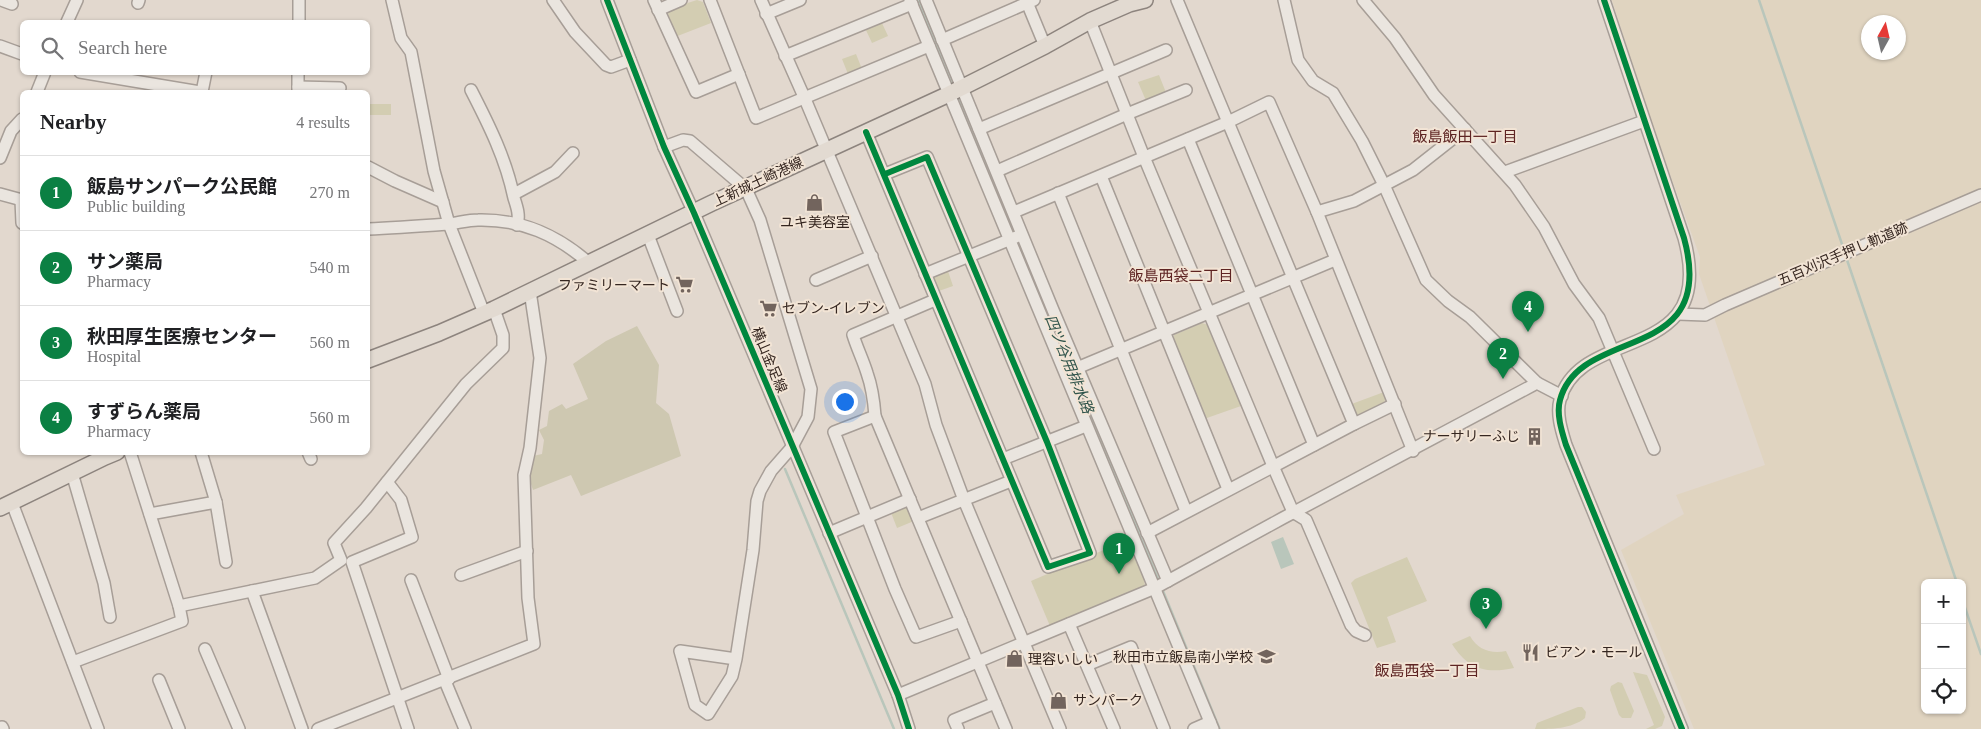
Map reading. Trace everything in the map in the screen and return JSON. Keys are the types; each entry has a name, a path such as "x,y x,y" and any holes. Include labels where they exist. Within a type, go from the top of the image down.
{"main road":[{"name":"上新城土崎港線","path":"370,359 439,333 489,311 955,90 1045,46 1090,21 1129,4 1145,0"},
{"path":"6,505 106,455"}],"street":[{"path":"68,20 77,0"},
{"path":"299,0 299,20"},
{"path":"179,606 315,578 341,560 334,543 366,508 466,384 503,348 503,334 489,311 449,224 434,171 411,52 400,38 392,0"},
{"path":"553,0 575,32 606,65 611,67 630,60"},
{"name":"横山金足線","path":"607,0 664,147 694,213 898,695 909,729"},
{"path":"681,0 656,5 696,92 739,74"},
{"path":"710,0 756,118 929,46"},
{"path":"761,0 827,150 925,384 936,425 964,500 1060,729"},
{"path":"766,14 800,0"},
{"path":"1177,0 1354,424"},
{"path":"1284,0 1298,60 1313,81 1333,93 1362,141 1384,185 1426,280 1470,317 1537,383 1562,396"},
{"path":"1363,0 1396,38 1434,95 1505,172 1544,227 1574,284 1599,318 1654,449"},
{"path":"1604,0 1689,255 1691,271 1689,288 1678,314 1665,326 1651,336 1614,351 1581,368 1568,382 1560,401 1560,425 1566,445 1682,729"},
{"path":"929,1 942,40 955,90 1015,237 1086,426 1161,585"},
{"path":"942,40 1029,1 1045,46"},
{"path":"785,56 911,2 929,46 979,129 1014,212 1015,237 1078,368 1147,533 1161,585 1212,725 1194,729"},
{"path":"1090,21 1144,157 1273,466 1294,512 1306,520 1351,625 1356,631 1365,635"},
{"path":"0,46 20,53"},
{"path":"979,129 1166,50"},
{"path":"38,90 44,75"},
{"path":"98,75 189,90"},
{"path":"202,90 205,75"},
{"path":"298,75 298,90 340,88"},
{"path":"471,90 495,137 510,177 519,218 517,225"},
{"path":"997,171 1186,90"},
{"path":"1014,212 1228,122 1269,102 1317,212 1413,450"},
{"path":"0,158 6,130 20,120"},
{"path":"1505,172 1644,121"},
{"path":"1317,212 1354,201 1413,170 1465,129"},
{"path":"866,132 1048,566 1090,553 1047,442 926,157 885,174"},
{"path":"1188,139 1314,445"},
{"path":"664,147 684,140 690,141 746,189 760,220 811,389 808,417 792,447 771,471 760,491 757,501 736,659 732,676 708,714 696,705 680,651 736,659"},
{"path":"514,194 555,172 573,153"},
{"path":"370,168 443,202"},
{"path":"1101,176 1228,489"},
{"path":"1058,193 1186,511"},
{"path":"0,194 20,199"},
{"name":"五百刈沢手押し軌道跡","path":"1678,314 1705,315 1981,195"},
{"path":"370,229 496,220 536,229 554,237 572,248 589,264"},
{"path":"648,235 676,311"},
{"path":"926,274 1015,237"},
{"path":"816,280 872,256"},
{"path":"1078,368 1335,260"},
{"path":"318,729 396,697 447,680 534,644 528,598 524,475 530,448 540,358 530,291"},
{"path":"935,300 896,315 853,335 867,372 875,416 1006,729"},
{"path":"898,695 1161,585 1537,383"},
{"path":"1147,533 1228,489 1395,404"},
{"path":"875,416 834,432 916,638 961,621"},
{"path":"1003,459 1086,426"},
{"path":"73,662 182,621 179,606 131,455"},
{"path":"202,455 216,502 226,562"},
{"path":"72,473 104,583 110,617"},
{"path":"918,518 1011,481"},
{"path":"387,482 401,500 412,537 352,562 408,729"},
{"path":"829,533 910,499"},
{"path":"150,514 216,502"},
{"path":"6,505 73,662 98,729"},
{"path":"461,576 526,551"},
{"path":"411,580 465,729"},
{"path":"252,591 302,729"},
{"path":"1069,624 1114,729"},
{"path":"205,648 238,729"},
{"path":"1087,665 1131,648 1164,729"},
{"path":"159,680 179,729"},
{"path":"958,729 954,720 994,704"}],"shaded area":[{"path":"697,0 703,2 711,23 675,37 668,13 669,9"},
{"path":"1612,0 1981,0 1981,729 1694,729 1621,550 1684,514 1676,495 1765,465 1699,274 1700,257 1649,116"},
{"path":"881,21 888,36 872,43 865,28"},
{"path":"856,54 862,69 848,74 842,59"},
{"path":"1159,75 1167,95 1147,103 1138,82"},
{"path":"370,104 391,104 391,115 370,115"},
{"path":"947,268 953,286 936,292 932,274"},
{"path":"1202,323 1208,325 1241,406 1204,419 1173,341 1174,335"},
{"path":"637,326 659,365 656,403 669,414 681,456 581,496 571,475 533,490 528,475 533,456 542,454 544,440 539,430 547,426 549,411 562,404 566,409 588,399 573,364 606,341"},
{"path":"1384,392 1386,397 1383,406 1360,417 1353,416 1349,405"},
{"path":"908,506 914,521 897,528 890,510"},
{"path":"1127,540 1144,579 1145,587 1050,626 1031,581"},
{"path":"1407,557 1427,601 1387,617 1396,642 1377,648 1351,583 1355,579"},
{"path":"1470,636 1477,645 1485,650 1495,652 1506,651 1514,668 1486,670 1478,668 1464,659 1452,644"},
{"path":"1633,672 1647,675 1665,717 1662,726 1655,729 1646,729 1654,725"},
{"path":"1618,682 1622,683 1634,711 1631,718 1622,718 1619,715 1610,690 1611,686"},
{"path":"1582,707 1586,712 1585,718 1580,722 1561,728 1535,729 1537,723"}],"water":[{"name":"四ツ谷用排水路","path":"915,0 922,0 1221,729 1217,729"},
{"path":"1283,537 1294,564 1281,569 1271,542"}],"waterway":[{"path":"1759,0 1844,250"},
{"path":"1846,257 1956,579"},
{"path":"785,469 894,729"},
{"path":"1966,611 1981,654"}],"cycle path":[{"path":"607,0 664,147 694,213 898,695 909,729"},
{"path":"1604,0 1684,238 1690,279 1682,307 1665,325 1643,338 1593,361 1573,376 1560,400 1559,417 1566,445 1682,729"},
{"path":"866,132 1048,567 1090,553 1047,442 927,157 885,174"}],"place":[{"name":"ユキ美容室","path":"815,202"},
{"name":"ファミリーマート","path":"684,285"},
{"name":"セブン-イレブン","path":"768,308"},
{"name":"すずらん薬局","path":"1528,332"},
{"name":"サン薬局","path":"1503,379"},
{"name":"ナーサリーふじ","path":"1534,436"},
{"name":"飯島サンパーク公民館","path":"1119,574"},
{"name":"秋田厚生医療センター","path":"1486,629"},
{"name":"ビアン・モール","path":"1531,652"},
{"name":"秋田市立飯島南小学校","path":"1267,657"},
{"name":"理容いしい","path":"1014,659"},
{"name":"サンパーク","path":"1059,700"}],"district":[{"name":"飯島飯田一丁目","path":"1465,137"},
{"name":"飯島西袋二丁目","path":"1181,276"},
{"name":"飯島西袋一丁目","path":"1427,671"}]}
